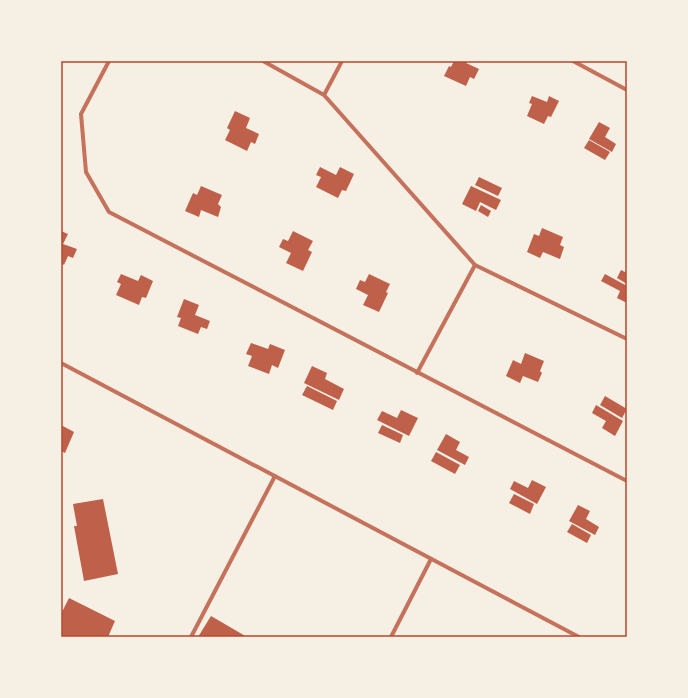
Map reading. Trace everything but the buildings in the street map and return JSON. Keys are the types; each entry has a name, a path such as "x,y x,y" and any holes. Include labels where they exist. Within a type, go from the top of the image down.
{"street":[{"path":"109,61 81,114 86,172 109,212 627,481"},
{"path":"263,61 324,95 475,265 627,339"},
{"path":"324,95 342,61"},
{"path":"573,61 627,90"},
{"path":"417,373 475,265"},
{"path":"61,363 579,637"},
{"path":"192,637 275,476"},
{"path":"391,637 431,559"}]}
